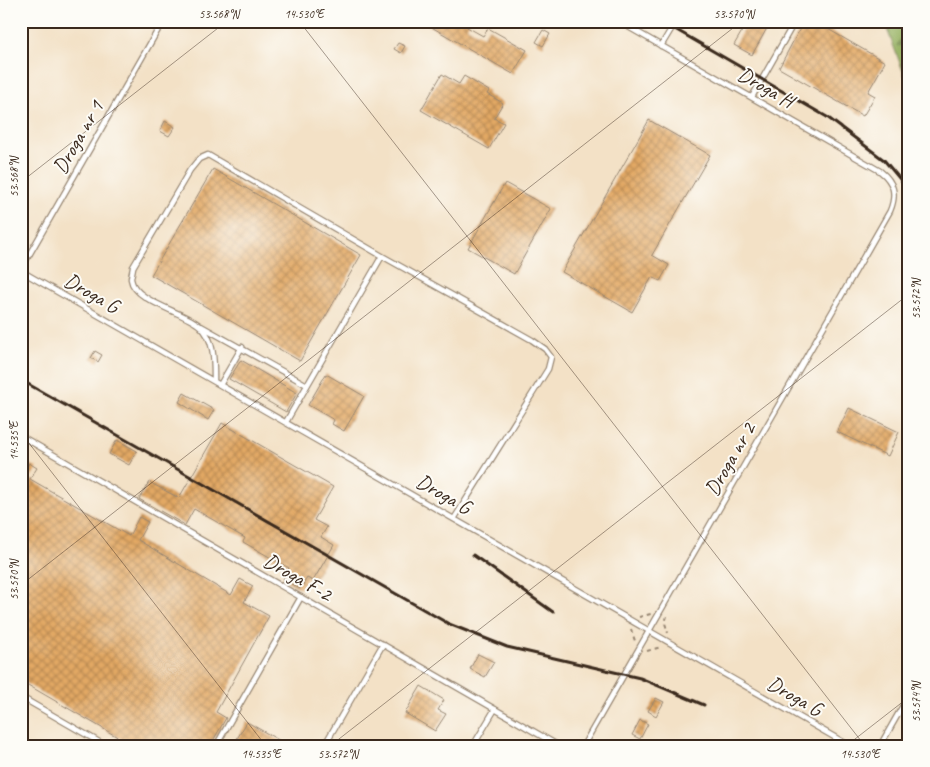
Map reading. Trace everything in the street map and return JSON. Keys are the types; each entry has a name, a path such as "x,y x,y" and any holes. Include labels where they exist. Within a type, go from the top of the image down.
{"lane":[{"name":"Droga nr 1","path":"21,270 164,21"},
{"name":"Droga H","path":"618,21 880,170 893,186"},
{"path":"662,46 676,21"},
{"path":"752,97 795,21"},
{"path":"307,385 242,347 147,298 136,290 131,279 133,267 190,170 199,159 208,155 546,349 551,357 548,370 454,519"},
{"name":"Droga nr 2","path":"583,746 890,211 895,194 893,186"},
{"path":"286,422 382,256"},
{"name":"Droga G","path":"21,270 850,746"},
{"path":"201,326 215,356 214,381"},
{"path":"220,385 242,347"},
{"name":"Droga F-2","path":"21,436 559,746"},
{"path":"216,746 301,597"},
{"path":"324,746 382,644"},
{"path":"880,746 909,695"},
{"path":"21,697 106,746"},
{"path":"473,746 495,709"}],"path":[{"path":"624,616 626,611 638,617 645,617 654,611"},
{"path":"667,614 666,628 671,637"},
{"path":"628,626 634,636 635,645"},
{"path":"644,653 658,646 666,648"}],"green space":[{"path":"884,21 904,21 909,36 909,87"}],"building":[{"path":"421,21 470,21 467,27 483,36 488,28 527,50 513,74"},
{"path":"748,21 771,21 752,55 734,45"},
{"path":"804,21 814,21 885,62 868,92 875,96 863,116 779,68"},
{"path":"543,30 550,34 543,46 536,42"},
{"path":"398,43 405,46 401,53 394,49"},
{"path":"442,74 459,84 464,76 489,91 487,94 503,103 494,118 504,123 489,149 421,110"},
{"path":"649,120 710,155 652,255 669,265 660,281 652,277 632,312 562,272"},
{"path":"165,121 175,127 169,136 160,131"},
{"path":"213,169 361,255 300,361 151,275"},
{"path":"505,183 551,209 514,274 468,248"},
{"path":"95,351 102,355 98,362 91,358"},
{"path":"241,360 297,393 286,412 229,379"},
{"path":"326,374 364,396 344,431 332,424 334,420 308,405"},
{"path":"184,393 214,410 208,420 179,402"},
{"path":"849,408 899,432 888,456 837,432"},
{"path":"222,423 333,487 314,520 327,527 321,537 334,545 313,581 307,578 300,589 283,579 289,568 243,542 245,538 194,509 185,525 139,499 149,482 179,498"},
{"path":"117,440 137,451 129,465 109,454"},
{"path":"29,463 37,468 30,479 129,536 139,517 148,522 138,540 231,595 240,579 253,586 244,602 269,616 216,712 226,718 210,746 133,746 21,681 21,478"},
{"path":"478,654 494,662 485,677 470,669"},
{"path":"421,686 444,700 438,710 446,714 435,731 405,713"},
{"path":"656,698 664,702 656,716 648,711"},
{"path":"640,720 648,724 640,739 632,735"},
{"path":"247,722 289,746 243,746 235,742"}],"railway":[{"path":"661,21 827,117 884,160 909,190"},
{"path":"21,380 449,624 507,647 640,678 704,705"},
{"path":"473,555 553,612"}]}
